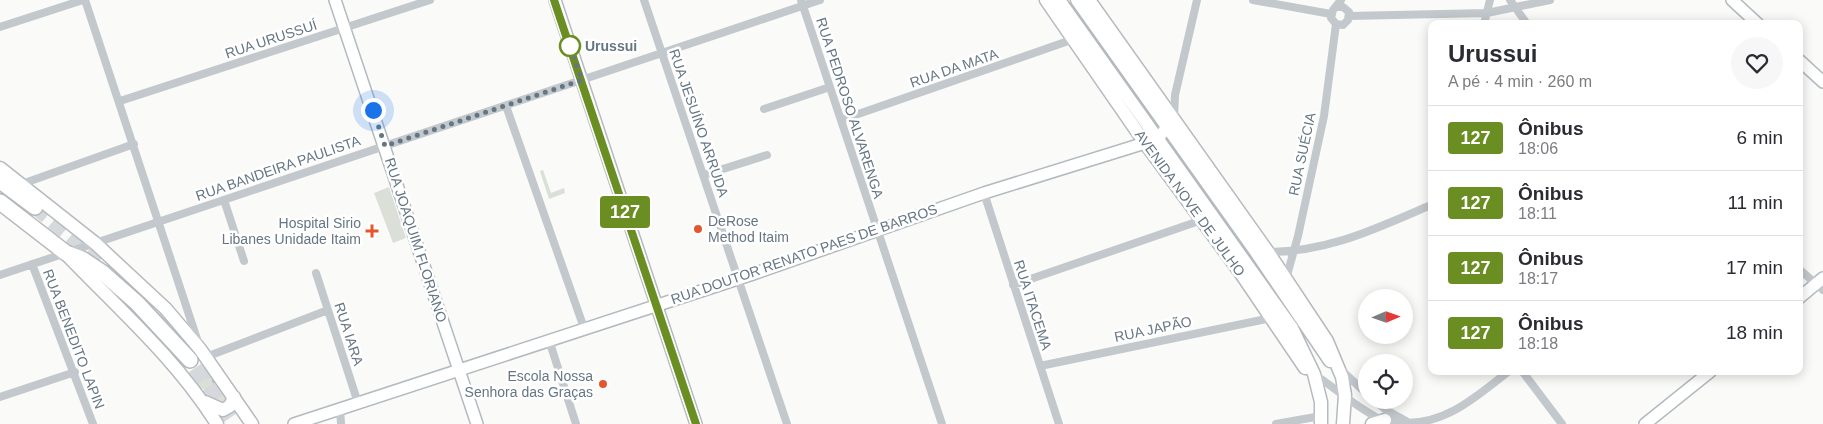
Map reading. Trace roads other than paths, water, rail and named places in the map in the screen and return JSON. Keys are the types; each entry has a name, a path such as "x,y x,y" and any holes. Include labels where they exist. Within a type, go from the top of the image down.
{"highway":[{"path":"0,181 36,207"},
{"path":"0,202 66,253 82,259 103,273 137,302 190,360"}],"main road":[{"name":"AVENIDA NOVE DE JULHO","path":"1046,0 1292,328 1314,374 1320,398 1321,418"},
{"name":"AVENIDA NOVE DE JULHO","path":"1059,0 1202,220 1305,369 1321,418"},
{"name":"AVENIDA NOVE DE JULHO","path":"1077,0 1268,252 1327,341 1339,368 1345,395 1343,424"},
{"name":"AVENIDA NOVE DE JULHO","path":"1089,0 1164,106 1171,123 1325,355 1339,368"},
{"path":"0,168 19,185 95,243 166,309 203,353 252,424"},
{"path":"66,253 168,357 201,399 217,424"},
{"path":"201,399 215,408 223,410 230,406 234,397"}],"street":[{"path":"0,28 84,0 120,101 203,353 328,310"},
{"name":"RUA JOAQUIM FLORIANO","path":"335,0 478,424"},
{"name":"RUA URUSSUÍ","path":"120,101 430,0"},
{"path":"554,0 696,424"},
{"name":"RUA JESUÍNO ARRUDA","path":"644,0 787,424"},
{"name":"RUA BANDEIRA PAULISTA","path":"0,274 662,54 802,3 820,0"},
{"path":"1150,140 1171,123 1175,95 1196,0"},
{"path":"1253,0 1331,14"},
{"path":"1485,20 1490,0"},
{"path":"1510,0 1524,20"},
{"path":"1331,14 1338,27 1349,16 1486,13 1515,9 1550,0"},
{"path":"1732,0 1754,20"},
{"name":"RUA PEDROSO ALVARENGA","path":"802,3 942,424"},
{"path":"1331,14 1341,4 1349,16"},
{"path":"1524,7 1526,20"},
{"name":"RUA SUÉCIA","path":"1286,279 1294,252 1324,116 1338,27"},
{"name":"RUA DA MATA","path":"841,120 1074,39"},
{"path":"1803,64 1823,82"},
{"path":"764,110 830,87"},
{"path":"1164,106 1175,95"},
{"path":"506,106 584,328"},
{"name":"RUA DOUTOR RENATO PAES DE BARROS","path":"294,424 739,278 984,193 1150,140"},
{"path":"19,185 134,144"},
{"path":"704,175 767,155"},
{"name":"RUA ITACEMA","path":"984,193 1059,424"},
{"path":"224,200 244,261"},
{"path":"1268,252 1294,252 1336,243 1428,206"},
{"path":"1014,285 1202,220"},
{"name":"RUA BENEDITO LAPIN","path":"32,264 75,372 93,424"},
{"path":"1803,272 1821,284 1803,295"},
{"name":"RUA IARA","path":"316,273 358,403"},
{"name":"RUA JAPÃO","path":"1040,366 1271,318"},
{"path":"549,340 576,424"},
{"path":"1339,368 1358,386"},
{"path":"0,397 75,372"},
{"path":"1314,374 1382,423 1424,423 1441,418 1467,404 1504,375"},
{"path":"1525,375 1562,424"},
{"path":"1645,424 1704,375"},
{"path":"340,408 341,424"},
{"path":"1385,409 1410,423"},
{"path":"1276,424 1321,418"}],"tunnel":[{"path":"35,207 122,279"},
{"path":"142,299 213,375"},
{"path":"195,368 234,424"}],"place":[{"name":"Urussui","path":"570,46"},
{"name":"DeRose Method Itaim","path":"698,229"},
{"name":"Hospital Sirio Libanes Unidade Itaim","path":"372,231"},
{"name":"Escola Nossa Senhora das Graças","path":"603,384"}]}
